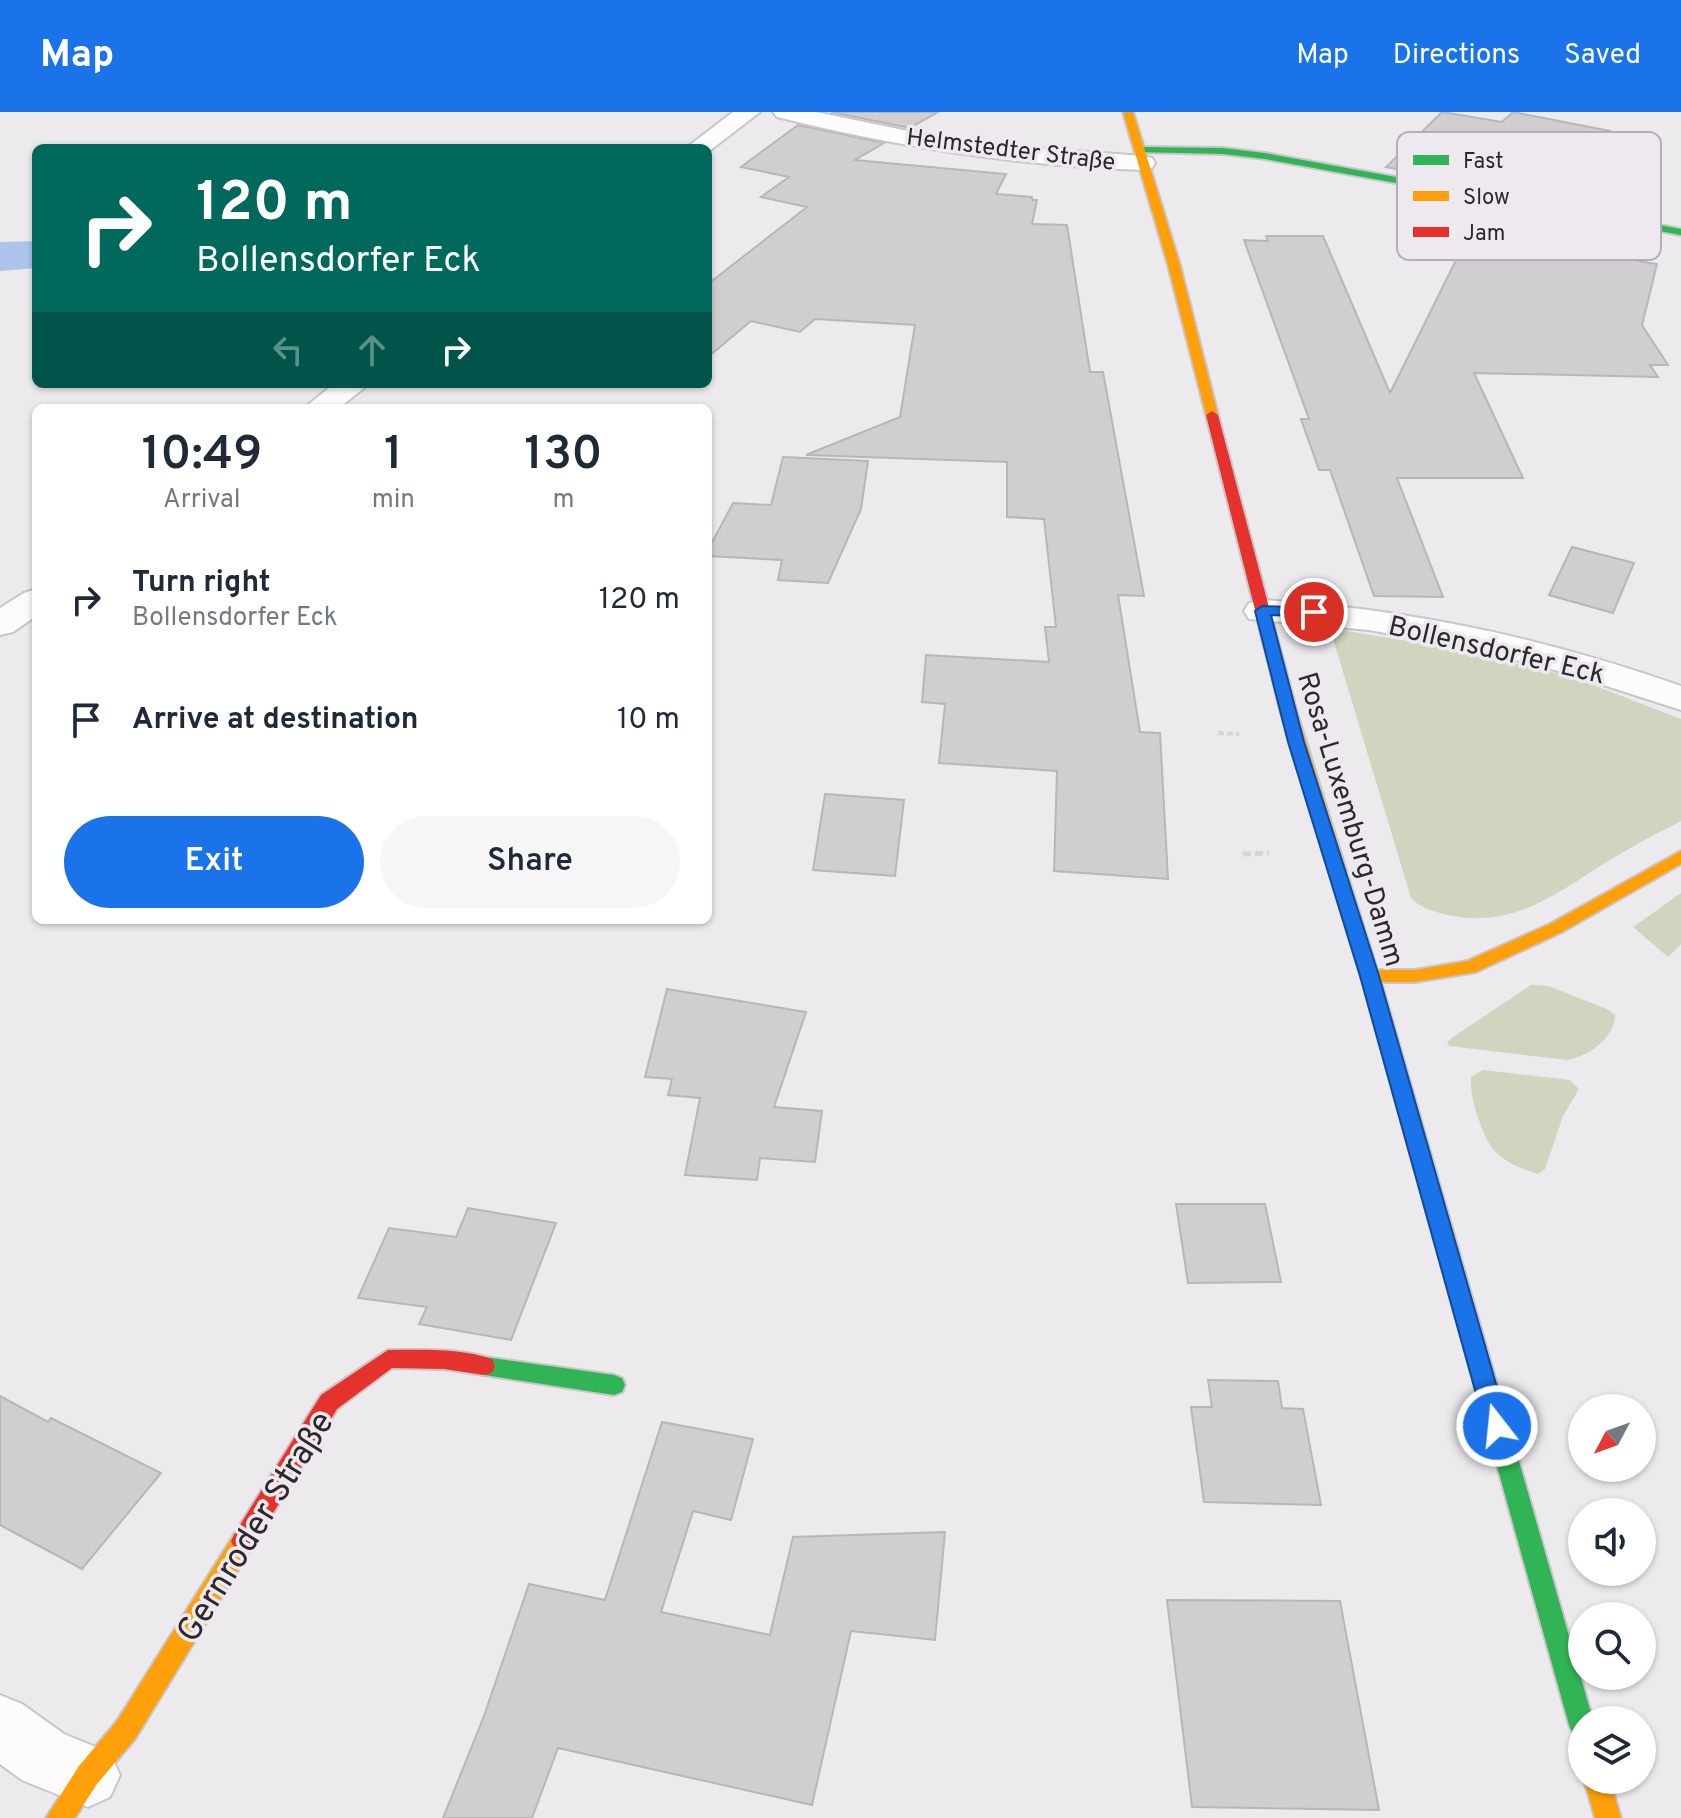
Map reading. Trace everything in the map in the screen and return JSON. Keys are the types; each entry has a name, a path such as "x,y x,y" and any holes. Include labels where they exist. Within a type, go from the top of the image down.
{"street":[{"path":"704,144 748,112"},
{"name":"Helmstedter Straße","path":"785,112 987,150 1092,161 1141,156"},
{"name":"Rosa-Luxemburg-Damm","path":"1128,112 1174,265 1296,742 1370,976 1577,1706"},
{"path":"1141,156 1223,151 1397,180"},
{"path":"1661,228 1681,232"},
{"path":"325,404 348,388"},
{"path":"0,624 32,603"},
{"name":"Bollensdorfer Eck","path":"1262,611 1328,613 1407,624 1531,651 1681,699"},
{"path":"1370,976 1415,976 1470,967 1556,928 1681,857"},
{"name":"Gernroder Straße","path":"0,1726 44,1758 73,1797 126,1730 329,1402 388,1359 444,1360 614,1385"},
{"path":"1601,1794 1608,1818"}],"path":[{"path":"1218,733 1239,734"},
{"path":"1243,854 1269,853"}],"green space":[{"path":"1335,629 1438,646 1570,676 1681,719 1681,821 1548,898 1510,914 1468,918 1439,913 1422,906 1411,898 1331,632"},
{"path":"1681,893 1681,944 1668,957 1633,927"},
{"path":"1531,985 1548,986 1607,1009 1615,1015 1605,1039 1591,1051 1567,1060 1449,1046 1447,1042 1453,1037"},
{"path":"1483,1070 1570,1080 1579,1089 1563,1116 1545,1169 1538,1174 1507,1161 1487,1140 1478,1118 1471,1085 1471,1077"}],"water":[{"path":"32,241 32,268 0,271 0,242"}],"building":[{"path":"831,112 938,112 910,128"},
{"path":"1442,112 1502,122 1513,112 1610,131 1609,132 1422,132"},
{"path":"798,125 884,143 855,160 1006,174 996,194 1037,200 1032,224 1067,225 1090,372 1103,372 1144,596 1118,595 1140,732 1160,733 1168,879 1054,871 1057,771 939,763 945,704 922,702 926,655 1049,662 1045,627 1056,627 1044,519 1007,517 1007,462 806,455 900,417 915,325 815,319 800,332 751,321 712,354 712,281 807,207 761,197 789,177 741,167"},
{"path":"1397,156 1397,169 1386,167"},
{"path":"1266,236 1323,236 1390,393 1456,260 1632,260 1657,264 1642,325 1668,365 1650,365 1658,377 1474,373 1523,478 1397,478 1443,597 1374,596 1330,470 1319,470 1301,419 1309,419 1244,240 1268,241"},
{"path":"783,457 868,461 861,509 828,583 778,580 782,560 712,556 712,542 733,503 771,505"},
{"path":"1572,547 1634,563 1613,613 1549,595"},
{"path":"825,794 904,800 895,876 813,870"},
{"path":"667,989 806,1012 774,1107 822,1111 815,1162 760,1158 757,1180 685,1175 700,1098 668,1095 672,1079 645,1077"},
{"path":"1176,1204 1265,1204 1281,1282 1188,1283"},
{"path":"468,1208 556,1223 511,1340 419,1324 427,1307 358,1298 389,1228 456,1237"},
{"path":"1208,1380 1278,1381 1282,1408 1303,1409 1321,1505 1204,1502 1191,1407 1212,1407"},
{"path":"0,1396 48,1422 51,1418 161,1473 82,1569 0,1525"},
{"path":"662,1422 753,1439 731,1520 693,1511 661,1612 770,1635 793,1537 945,1532 935,1640 851,1631 812,1805 558,1748 532,1818 443,1818 484,1716 529,1584 605,1600"},
{"path":"1167,1600 1340,1601 1379,1810 1192,1807"}],"traffic: fast":[{"path":"1140,150 1223,151 1397,180"},
{"path":"1661,228 1681,232"},
{"path":"1470,1329 1577,1706"},
{"path":"484,1366 614,1385"}],"traffic: slow":[{"path":"1128,112 1174,265 1212,415"},
{"path":"1289,713 1370,976 1470,1329"},
{"path":"1370,976 1415,976 1470,967 1556,928 1681,857"},
{"path":"59,1818 88,1775 126,1730 243,1541"},
{"path":"1601,1794 1608,1818"}],"traffic: jam":[{"path":"1212,415 1289,713"},
{"path":"243,1541 329,1402 388,1359 444,1360 484,1366"}],"route":[{"path":"1314,612 1262,611 1296,742 1370,976 1497,1426"}]}
